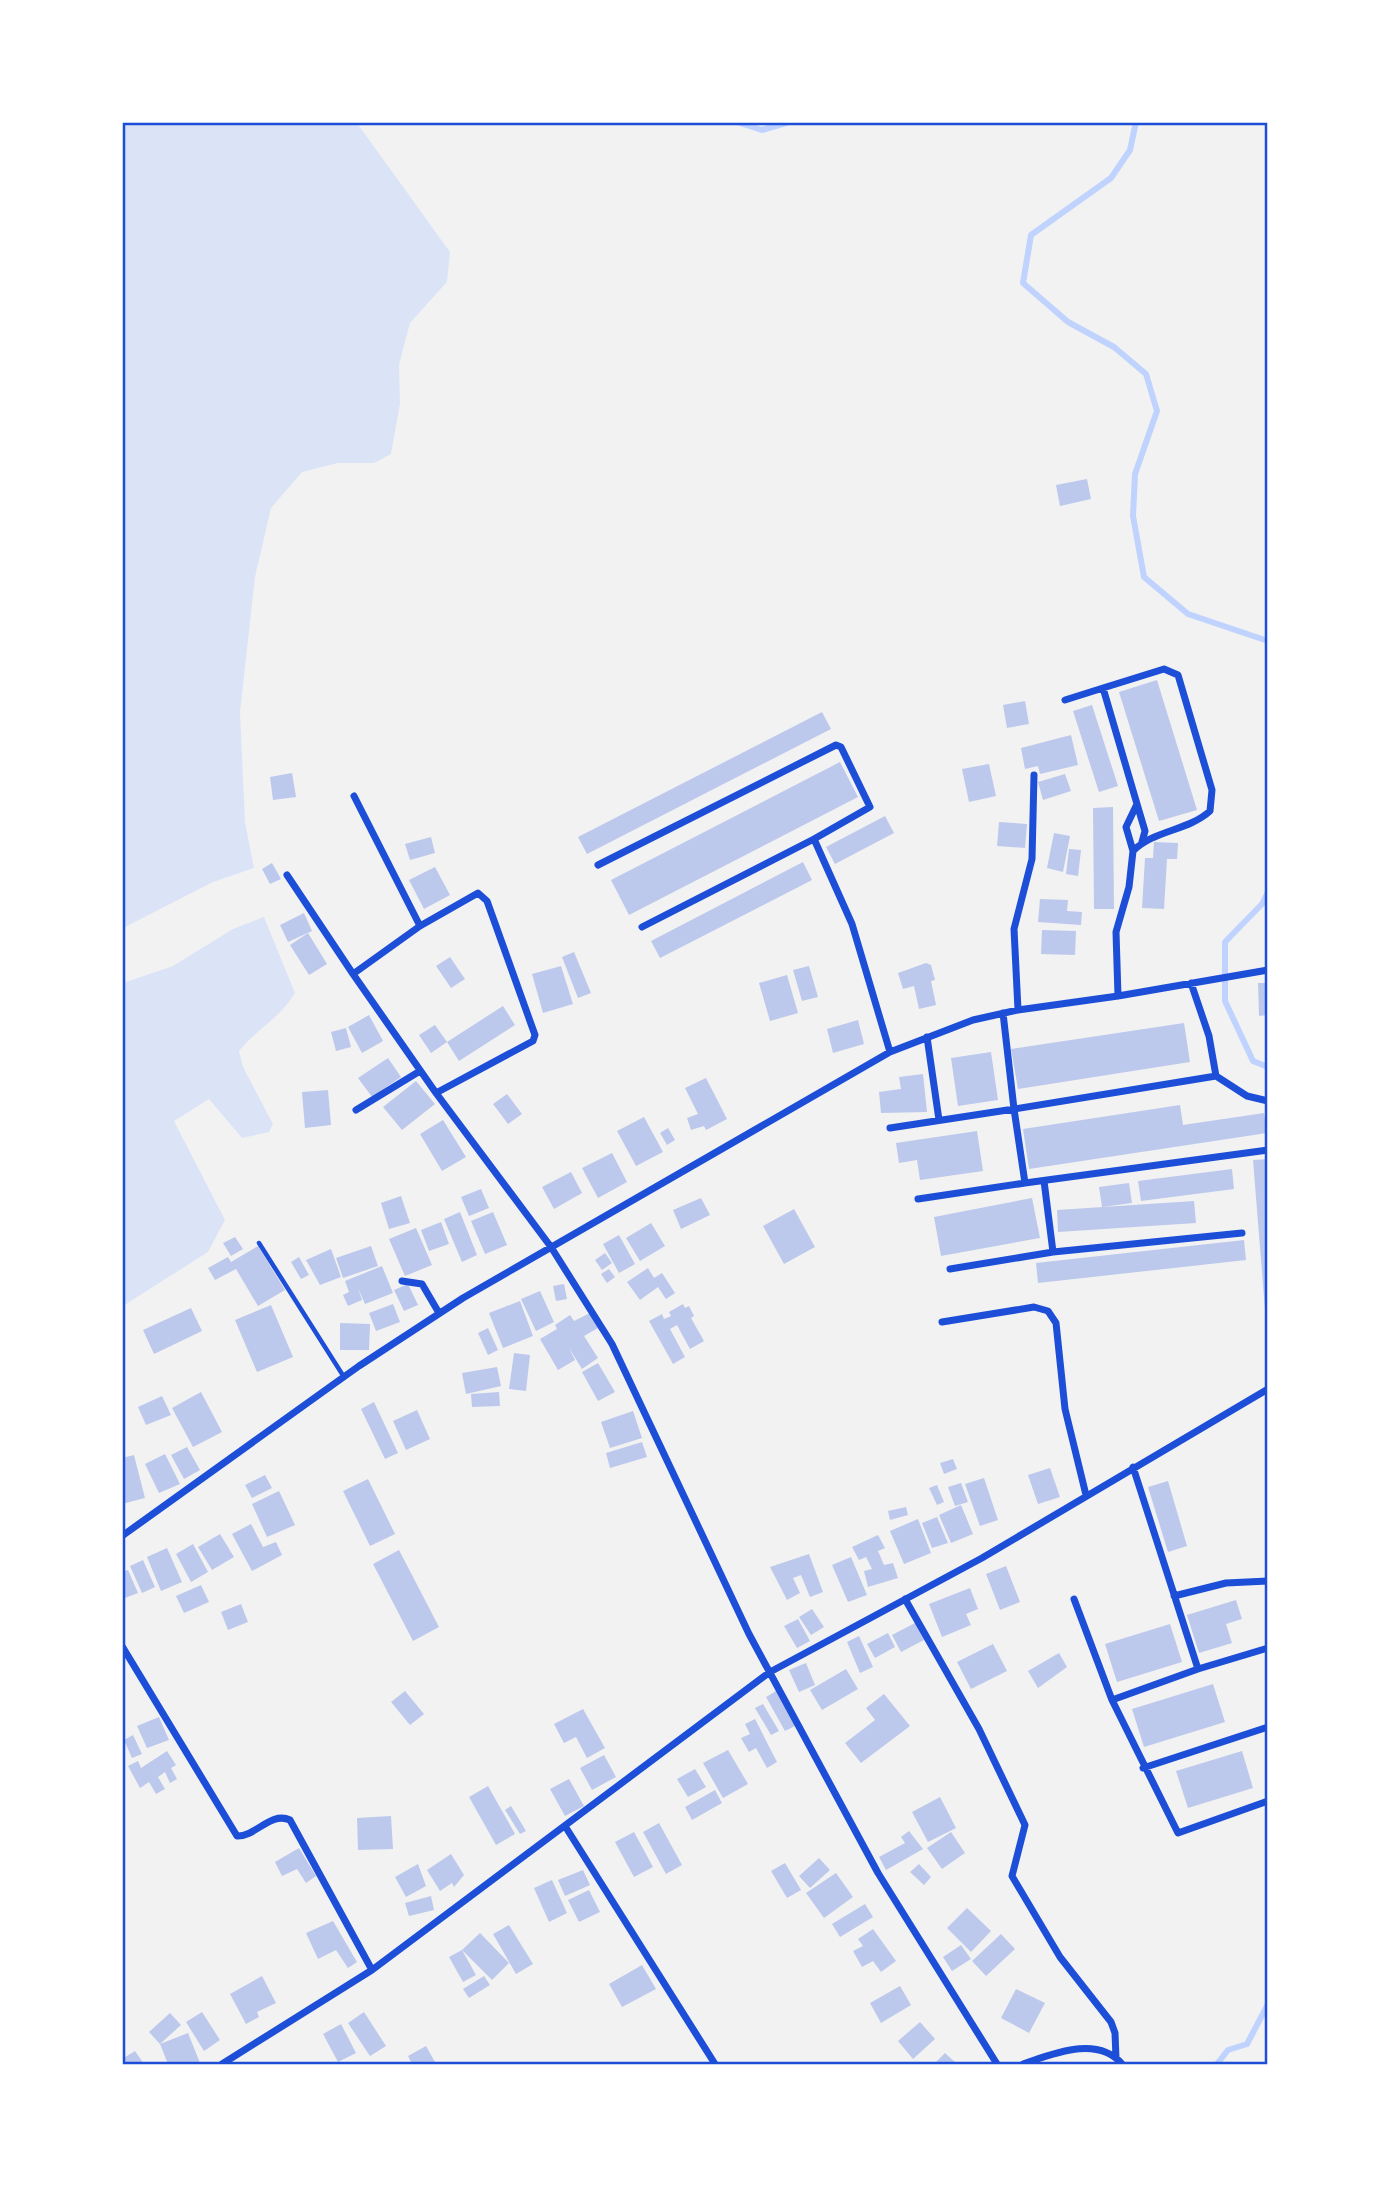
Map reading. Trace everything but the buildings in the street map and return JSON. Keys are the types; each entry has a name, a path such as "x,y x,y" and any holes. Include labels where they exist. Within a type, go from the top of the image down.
{"street":[{"path":"1065,700 1164,669 1178,675 1212,790 1210,811 1201,819 1142,842 1133,851"},
{"path":"1102,688 1145,831 1142,842"},
{"path":"598,865 836,745 841,747 870,807 642,928"},
{"path":"1018,1010 1014,929 1032,859 1034,775"},
{"path":"354,796 420,926"},
{"path":"1118,996 1116,932 1129,887 1133,851 1126,827 1137,804"},
{"path":"814,839 852,924 890,1052"},
{"path":"287,875 420,1071 551,1247 612,1344 771,1672 878,1873 997,2064"},
{"path":"353,974 420,926 473,894 482,896 535,1035 533,1041 436,1093"},
{"path":"122,1536 344,1377 439,1313 890,1052 927,1037 1003,1013 1268,970"},
{"path":"1191,983 1209,1036 1216,1076"},
{"path":"1003,1013 1025,1183"},
{"path":"927,1037 939,1120"},
{"path":"356,1110 420,1071"},
{"path":"890,1128 1216,1076 1247,1096 1268,1101"},
{"path":"918,1199 1268,1150"},
{"path":"1044,1181 1053,1252"},
{"path":"950,1269 1053,1252 1242,1233"},
{"path":"402,1281 422,1284 439,1313"},
{"path":"942,1322 1034,1307 1048,1311 1056,1323 1065,1409 1087,1495"},
{"path":"222,2064 372,1970 771,1672 905,1600 1268,1389"},
{"path":"1133,1467 1198,1669"},
{"path":"1174,1596 1226,1583 1268,1581"},
{"path":"905,1600 979,1729 1025,1825 1012,1877 1060,1957 1111,2022 1119,2061"},
{"path":"1074,1600 1112,1700 1143,1768 1178,1833 1268,1801"},
{"path":"122,1646 237,1836 245,1836 276,1818 290,1820 372,1970"},
{"path":"1112,1700 1198,1669 1268,1648"},
{"path":"1143,1768 1268,1727"},
{"path":"565,1826 715,2064"},
{"path":"1023,2064 1077,2049 1101,2050 1119,2061"}],"lane":[{"path":"259,1243 344,1377"}],"shaded area":[{"path":"123,122 357,123 450,252 447,282 410,323 399,365 400,404 391,454 374,463 338,463 302,472 271,508 255,577 240,712 245,822 254,868 213,882 123,928"},
{"path":"264,917 295,993 283,1009 239,1051 243,1067 273,1124 269,1132 242,1138 209,1099 174,1121 225,1220 208,1252 123,1306 123,983 173,966 233,929"}],"waterway":[{"path":"737,122 762,130 789,122"},
{"path":"1136,122 1130,150 1111,178 1031,235 1023,283 1068,322 1114,347 1146,374 1157,411 1135,474 1133,516 1144,577 1188,614 1268,641"},
{"path":"1268,892 1262,904 1225,942 1225,1001 1253,1061 1268,1067"},
{"path":"1217,2064 1228,2050 1247,2044 1268,2004"}]}
